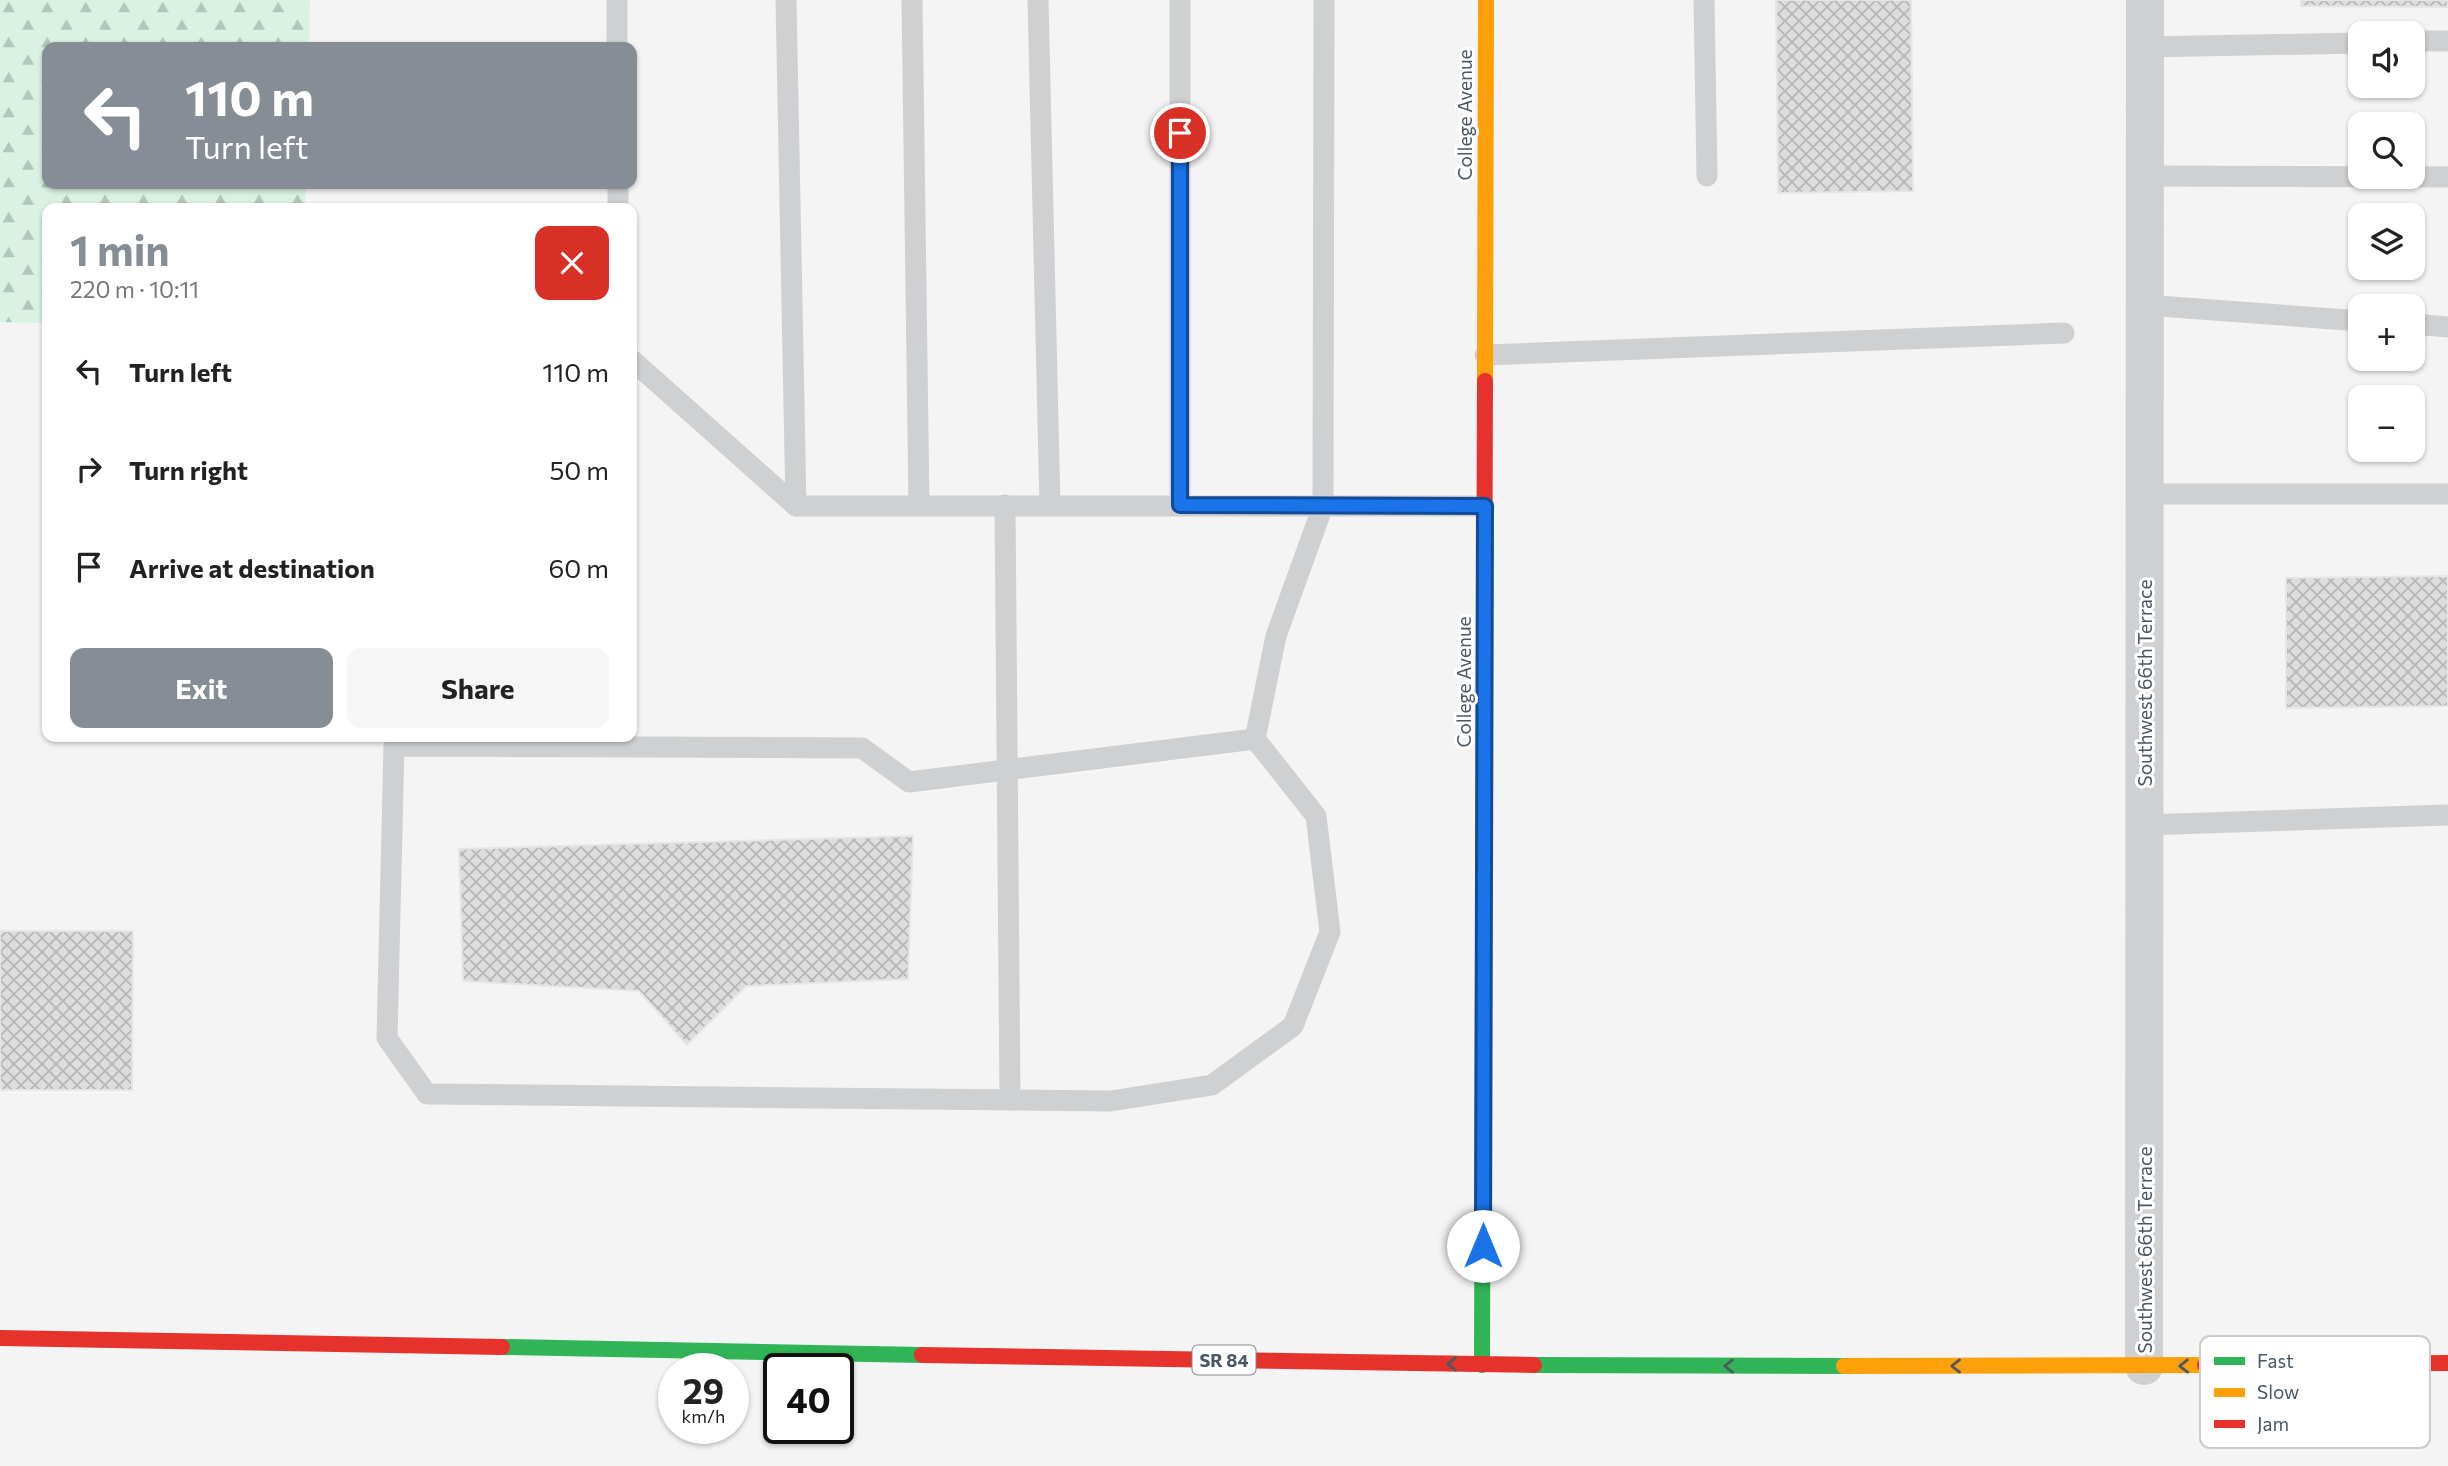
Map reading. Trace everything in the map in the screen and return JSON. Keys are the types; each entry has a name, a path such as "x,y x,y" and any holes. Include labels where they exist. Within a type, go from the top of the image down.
{"main road":[{"name":"College Avenue","path":"1482,1365 1486,0"},
{"name":"SR 84","path":"0,1338 1482,1365 2200,1365"},
{"name":"SR 84","path":"2430,1363 2448,1363"}],"street":[{"name":"Southwest 66th Terrace","path":"2144,1366 2145,0"}],"lane":[{"path":"617,0 617,42"},
{"path":"786,0 796,506"},
{"path":"912,0 919,506"},
{"path":"1038,0 1050,506"},
{"path":"1180,0 1180,505"},
{"path":"1255,739 909,782 862,748 394,746 387,1038 427,1094 1111,1101 1212,1085 1293,1026 1330,932 1316,816 1255,739 1276,636 1323,506 1324,0"},
{"path":"1704,0 1707,176"},
{"path":"2425,41 2448,41"},
{"path":"2145,47 2348,43"},
{"path":"2145,176 2448,177"},
{"path":"2146,305 2348,319"},
{"path":"2425,325 2448,327"},
{"path":"1485,355 2064,333"},
{"path":"637,364 796,506 1485,506"},
{"path":"2145,494 2448,494"},
{"path":"1005,505 1010,1100"},
{"path":"2143,825 2448,815"}],"green space":[{"path":"0,0 310,0 309,42 42,42 42,189 306,189 305,203 42,203 42,323 0,322"}],"building":[{"path":"1776,0 1911,0 1913,191 1778,193"},
{"path":"2301,0 2448,0 2448,7 2301,6"},
{"path":"2448,576 2448,706 2286,708 2286,578"},
{"path":"913,836 908,979 746,986 687,1045 639,991 463,981 459,849"},
{"path":"0,931 133,931 132,1090 0,1090"}],"traffic: fast":[{"path":"1482,1365 1483,980"},
{"path":"502,1347 922,1355"},
{"path":"1534,1365 1844,1366"}],"traffic: slow":[{"path":"1485,381 1486,0"},
{"path":"1844,1366 2200,1365"}],"traffic: jam":[{"path":"1483,980 1485,381"},
{"path":"0,1338 502,1347"},
{"path":"922,1355 1534,1365"},
{"path":"2430,1363 2448,1363"}],"route":[{"path":"1180,133 1180,505 1485,506 1483,1246"}]}
